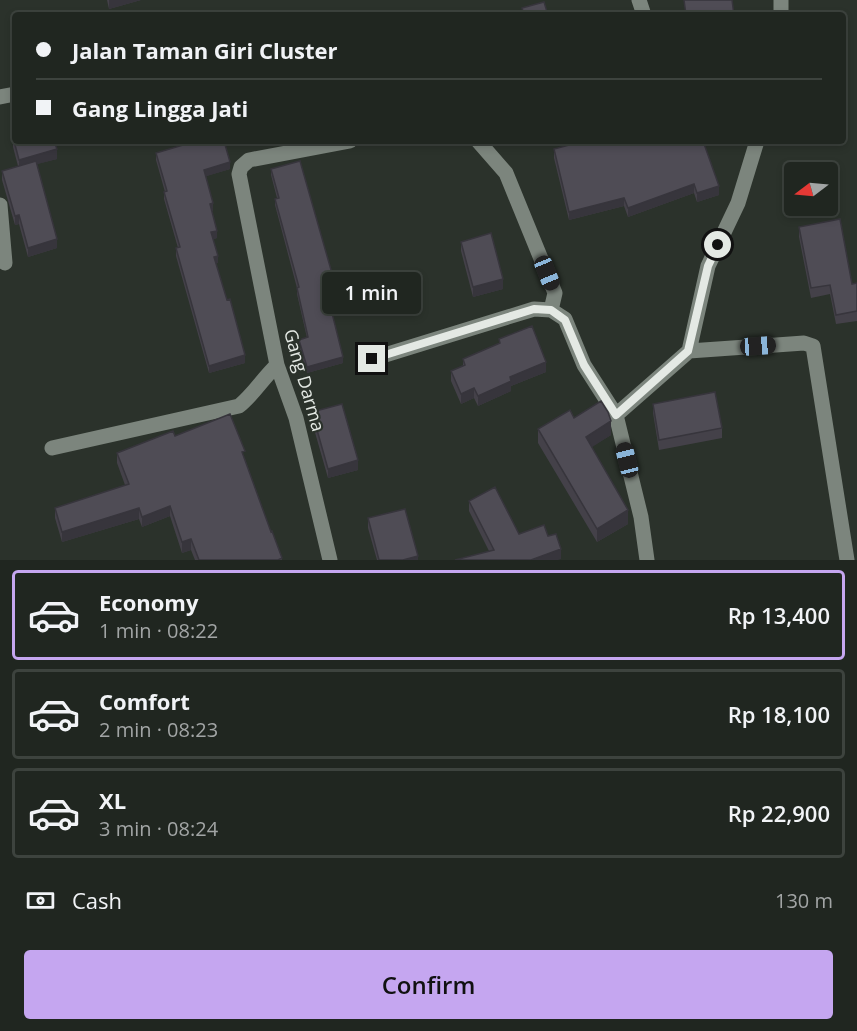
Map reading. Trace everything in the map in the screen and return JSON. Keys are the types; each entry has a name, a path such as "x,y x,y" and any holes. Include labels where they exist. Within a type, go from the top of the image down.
{"street":[{"path":"279,147 314,144"},
{"path":"481,144 507,173 555,293 551,310"},
{"path":"616,415 688,351 708,266 738,203 756,144"},
{"name":"Gang Darma","path":"279,147 249,160 241,167 239,174 277,365 296,418 330,560"},
{"path":"0,205 5,263"},
{"path":"372,359 534,309 551,310 567,323 584,365 616,415 641,517 647,560"},
{"path":"688,351 804,343 813,346 847,560"},
{"path":"52,448 239,406 252,395 262,379 277,365"}],"building":[{"path":"684,0 732,0 734,12 686,12"},
{"path":"544,2 547,12 523,12 522,8"},
{"path":"15,144 55,144 57,149 19,160"},
{"path":"187,144 225,144 230,162 204,170 213,203 210,204 217,231 211,232 218,256 214,257 227,300 230,299 245,355 209,366 176,248 180,247 164,192 167,191 156,153"},
{"path":"573,144 704,144 719,186 697,193 694,184 628,208 624,198 569,212 554,149"},
{"path":"36,161 57,239 28,248 19,215 15,216 2,171"},
{"path":"300,161 339,298 329,301 343,357 307,367 299,340 308,337 297,288 299,287 275,199 279,198 271,169"},
{"path":"840,219 852,284 857,283 857,311 836,315 830,285 811,288 799,227"},
{"path":"491,233 503,279 473,287 461,242"},
{"path":"532,326 546,362 510,377 511,381 478,396 474,388 461,394 451,371 465,365 463,359 500,343 499,339"},
{"path":"715,392 722,428 659,440 653,404"},
{"path":"601,401 611,421 586,437 628,510 597,529 538,429 570,410 574,418"},
{"path":"342,404 358,460 328,469 312,412"},
{"path":"230,414 282,558 278,560 199,560 191,539 182,542 170,506 142,517 139,508 62,532 55,508 129,484 117,453 173,431 175,436"},
{"path":"495,487 519,534 544,525 548,536 556,534 561,549 531,560 455,560 494,550 469,501"},
{"path":"405,509 418,556 403,560 379,560 368,518"}],"route":[{"path":"372,359 534,309 551,310 567,323 584,365 616,415 688,351 708,266 718,245"}]}
